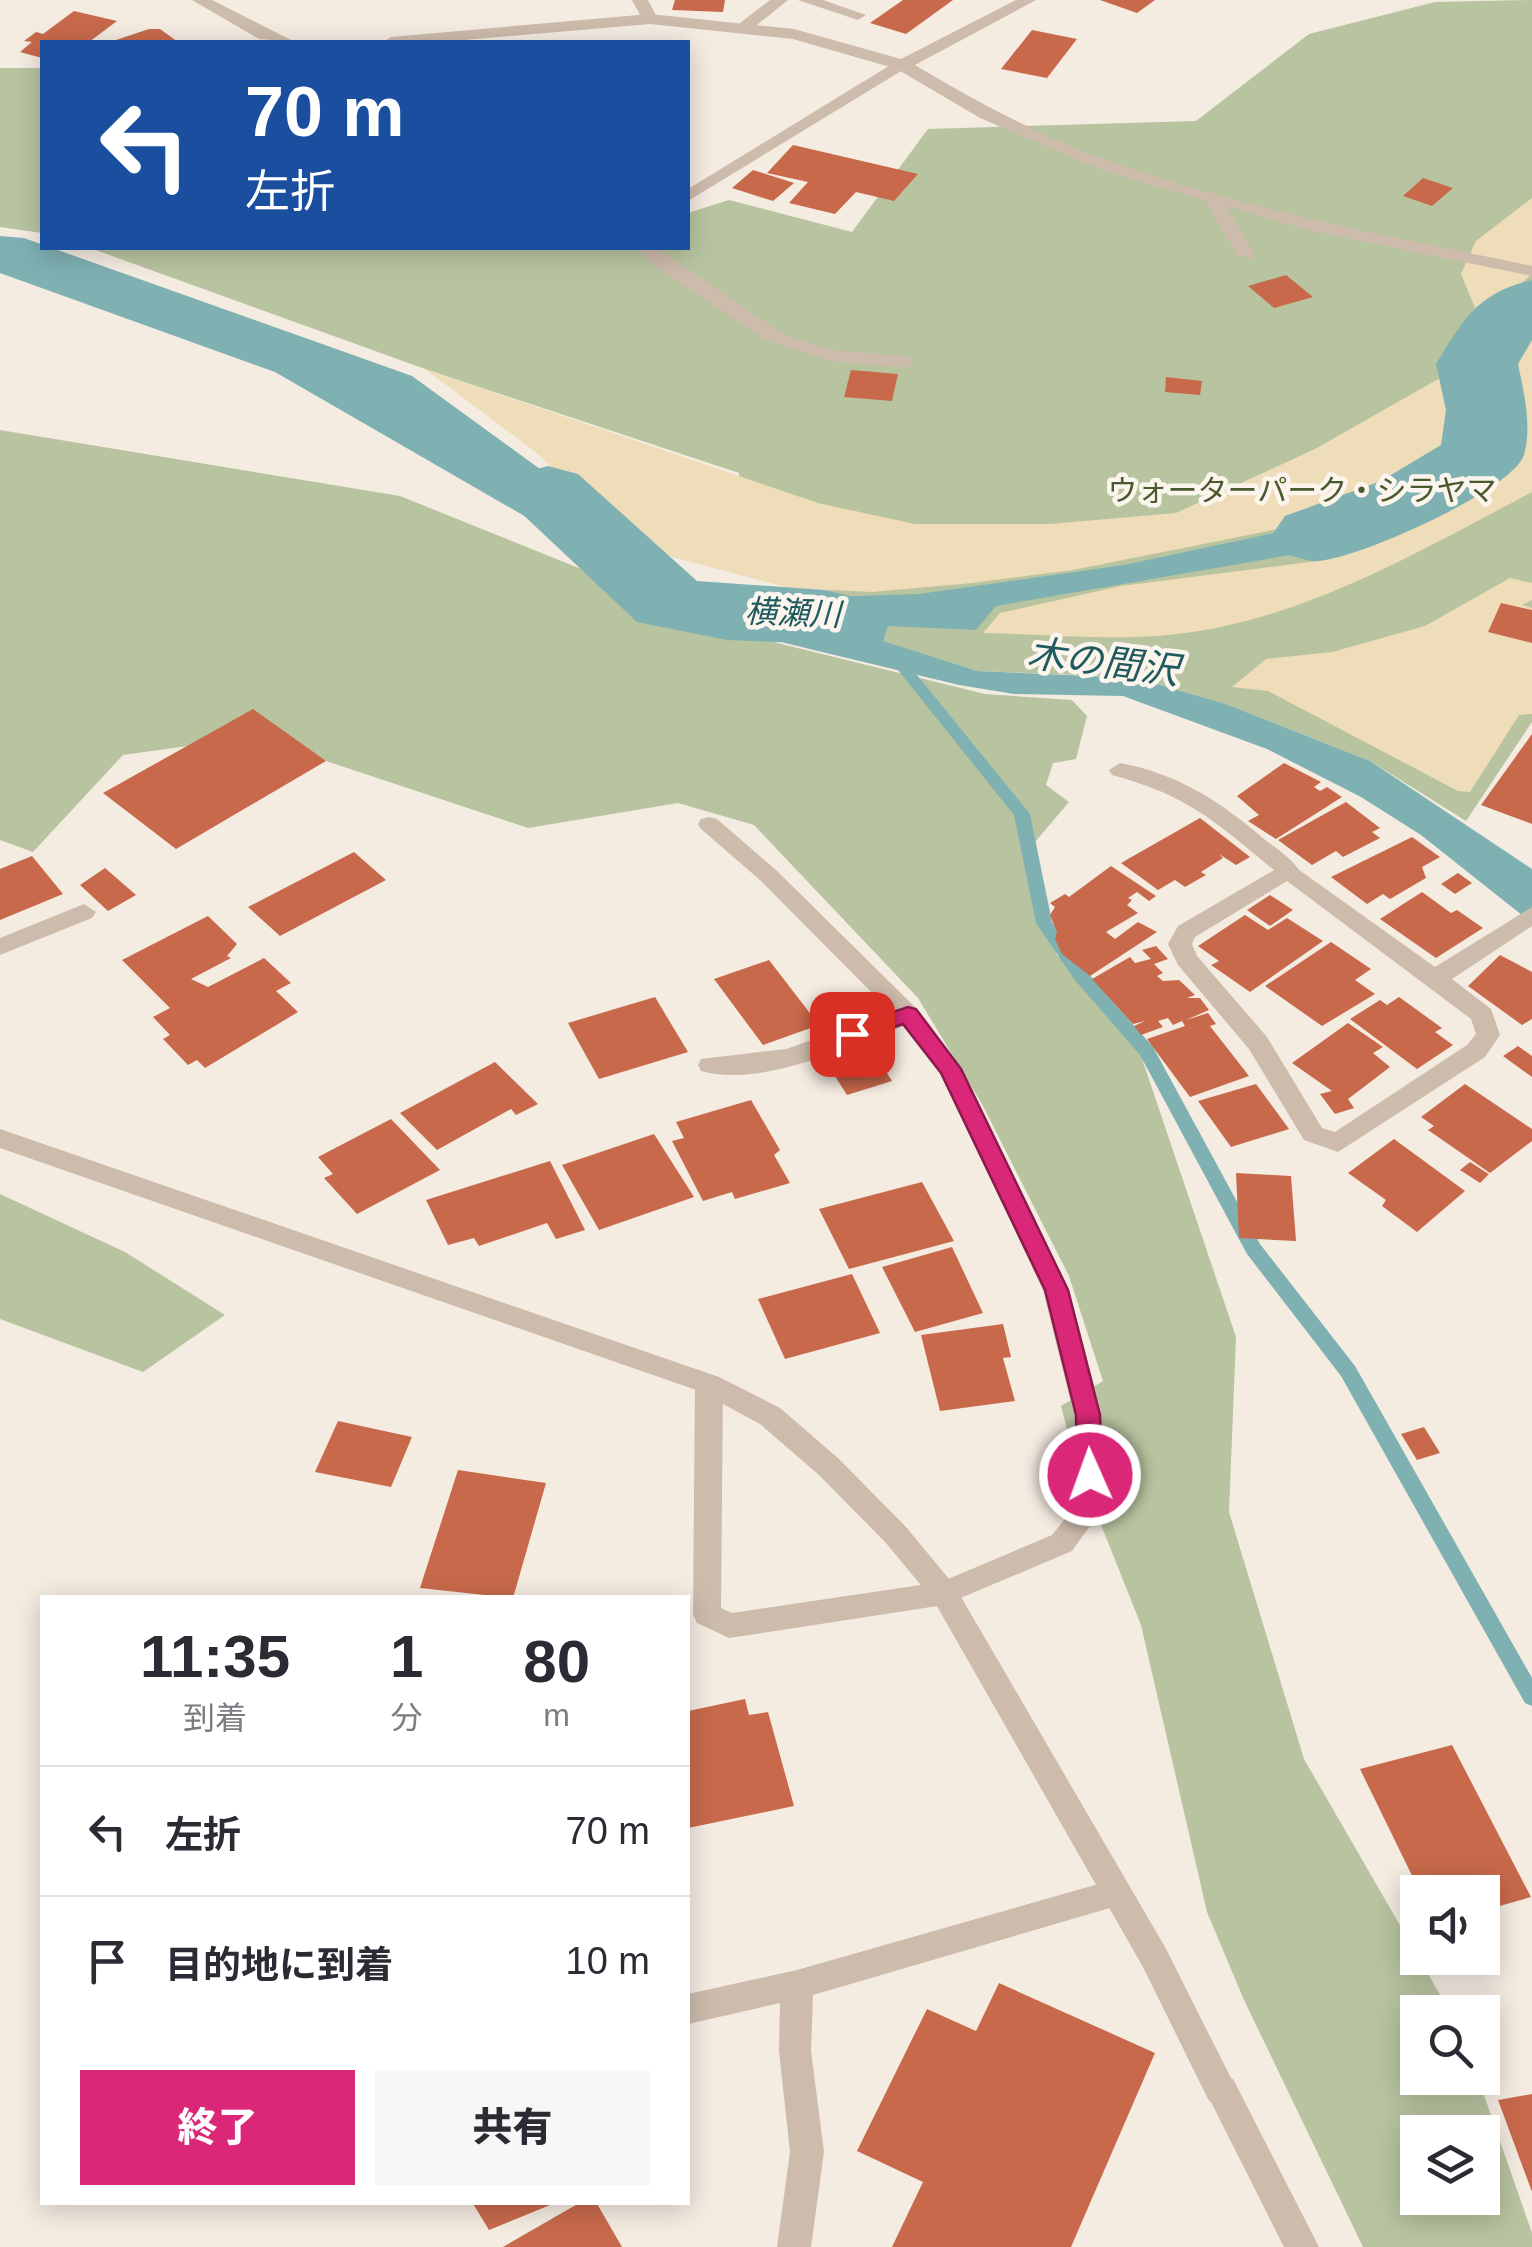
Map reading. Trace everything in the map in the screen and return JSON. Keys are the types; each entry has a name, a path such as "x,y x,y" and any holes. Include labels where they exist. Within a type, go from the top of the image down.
{"street":[{"path":"200,0 265,36 280,40"},
{"path":"640,0 650,19"},
{"path":"746,26 780,0"},
{"path":"806,0 858,15"},
{"path":"696,183 902,65 1028,0"},
{"path":"414,40 650,19 794,34 902,65 986,114 1070,151 1212,197 1312,226 1532,271"},
{"path":"1212,197 1246,255"},
{"path":"649,250 774,337 830,355 906,362"},
{"path":"1120,770 1154,774 1185,788 1482,1016 1488,1036 1476,1051 1338,1143 1313,1134 1258,1043 1186,958 1180,944 1186,932 1288,870"},
{"path":"709,824 768,875 908,1015 950,1069 1056,1290 1088,1415 1090,1475 1082,1520 1062,1543 944,1594 729,1626 707,1614 710,1384"},
{"path":"0,947 84,912"},
{"path":"1434,978 1521,922"},
{"path":"710,1064 737,1067 786,1058 908,1015"},
{"path":"0,1138 710,1384 770,1416 829,1467 896,1534 944,1594 1116,1894 1302,2247"},
{"path":"690,2009 797,1984 1116,1894"},
{"path":"794,2247 807,2152 795,2052 797,1984"}],"green space":[{"name":"ウォーターパーク・シラヤマ","path":"1532,0 1532,722 1466,821 1370,761 1226,704 1130,677 977,671 883,642 743,511 739,473 425,369 96,250 690,250 690,212 729,200 852,232 928,129 1196,121 1309,34 1435,2"},
{"path":"0,68 40,68 40,233 0,227"},
{"path":"0,430 400,496 745,635 985,694 1072,700 1087,716 1076,759 1053,763 1046,785 1069,802 1035,842 1056,954 1134,1035 1236,1337 1229,1512 1304,1759 1400,1925 1400,1975 1429,1975 1440,1995 1400,1995 1400,2095 1484,2095 1491,2115 1400,2115 1400,2215 1500,2215 1500,2141 1532,2233 1532,2247 1363,2247 1244,2000 1207,1912 1141,1625 1076,1462 1061,1406 1103,1381 1069,1276 982,1104 918,998 754,825 678,803 528,828 326,761 267,735 123,755 33,852 0,840"},
{"path":"0,1194 125,1252 225,1315 143,1372 0,1319"}],"sand":[{"path":"1532,198 1532,274 1480,320 1461,274 1476,241"},
{"path":"1532,324 1532,492 1352,584 1257,618 1158,636 983,633 1000,613 1121,586 1326,560 1476,486 1514,447 1512,359"},
{"path":"425,369 818,503 915,524 1050,524 1176,513 1315,449 1440,378 1457,441 1417,476 1278,529 1073,570 972,583 872,592 790,588 672,557 605,519 537,453"},
{"path":"1510,578 1532,583 1532,600 1522,605 1532,608 1532,714 1519,715 1470,792 1458,791 1268,691 1232,687 1266,659 1332,652 1425,626"}],"water":[{"path":"0,236 24,238 40,244 40,250 58,250 412,376 691,579 742,599 919,594 1124,565 1312,525 1462,433 1475,333 1532,282 1532,319 1499,373 1494,447 1337,547 996,606 976,630 888,626 883,641 977,671 1135,678 1226,704 1370,761 1532,869 1532,923 1421,835 1361,797 1267,749 1123,696 1014,694 959,685 785,643 696,615 275,372 0,273"}],"building":[{"path":"675,0 725,0 723,12 672,10"},
{"path":"903,0 953,0 906,34 870,23"},
{"path":"1100,0 1155,0 1137,13"},
{"path":"74,11 117,21 92,40 40,40 40,57 20,52 32,42 24,41 36,32 43,34"},
{"path":"160,29 175,40 116,40"},
{"path":"1032,30 1077,39 1047,78 1001,69"},
{"path":"793,145 918,174 894,201 856,192 835,214 789,203 808,182 767,173"},
{"path":"753,170 794,183 773,201 732,188"},
{"path":"1423,178 1453,188 1432,206 1403,196"},
{"path":"1286,275 1313,297 1274,308 1248,286"},
{"path":"851,370 898,374 892,401 844,397"},
{"path":"1166,377 1202,381 1200,395 1165,392"},
{"path":"1501,603 1532,610 1532,643 1488,632"},
{"path":"253,709 326,761 176,849 103,793"},
{"path":"1532,734 1532,824 1481,805"},
{"path":"1284,763 1321,782 1314,787 1320,791 1327,787 1342,797 1276,839 1248,821 1259,815 1237,796"},
{"path":"1346,802 1380,828 1372,832 1380,838 1343,857 1336,851 1312,865 1278,840"},
{"path":"1200,818 1250,857 1236,865 1219,854 1223,858 1201,872 1206,875 1185,887 1175,880 1158,890 1121,863"},
{"path":"1412,837 1440,857 1422,867 1426,878 1390,899 1383,894 1367,904 1331,877"},
{"path":"354,852 386,880 280,936 248,907"},
{"path":"32,856 63,894 0,920 0,869"},
{"path":"1111,866 1156,896 1149,901 1137,892 1128,898 1132,900 1127,905 1138,913 1106,932 1115,939 1138,922 1157,932 1090,976 1062,954 1050,915 1055,907 1050,903 1065,894 1069,897"},
{"path":"105,868 136,895 108,911 80,885"},
{"path":"1458,873 1472,883 1455,894 1441,884"},
{"path":"1422,892 1451,913 1457,910 1483,928 1436,958 1380,919"},
{"path":"1270,895 1293,910 1270,926 1247,910"},
{"path":"1245,915 1268,930 1287,918 1323,941 1250,992 1211,965 1219,961 1198,946"},
{"path":"208,916 237,944 227,956 231,958 191,979 208,987 264,958 291,983 276,991 298,1012 205,1068 197,1060 188,1065 163,1039 170,1035 153,1017 170,1008 122,960"},
{"path":"1331,942 1371,969 1355,980 1375,994 1322,1026 1265,986"},
{"path":"1156,946 1168,959 1154,964 1163,973 1157,976 1163,981 1179,980 1195,995 1187,998 1200,998 1209,1010 1186,1020 1208,1013 1216,1024 1210,1026 1249,1076 1190,1097 1147,1039 1185,1026 1182,1021 1173,1025 1168,1018 1158,1021 1163,1027 1141,1035 1134,1026 1145,1021 1133,1024 1092,979 1130,957 1135,963 1151,959 1142,950"},
{"path":"1500,955 1532,972 1532,1019 1522,1025 1468,986"},
{"path":"769,960 819,1025 763,1045 714,979"},
{"path":"655,997 688,1052 599,1079 568,1023"},
{"path":"1399,997 1442,1028 1435,1032 1453,1045 1417,1069 1350,1019 1380,1000 1387,1005"},
{"path":"1348,1023 1383,1047 1373,1053 1390,1067 1348,1099 1354,1108 1335,1114 1320,1094 1332,1091 1292,1063"},
{"path":"1518,1046 1532,1056 1532,1077 1503,1056"},
{"path":"871,1048 892,1081 847,1095 826,1062"},
{"path":"495,1062 538,1104 516,1115 511,1109 437,1150 400,1113"},
{"path":"1256,1084 1289,1129 1231,1147 1198,1101"},
{"path":"1465,1084 1532,1129 1532,1141 1490,1173 1428,1130 1434,1126 1421,1117"},
{"path":"751,1100 780,1150 774,1155 790,1183 735,1199 732,1192 703,1201 672,1141 684,1138 676,1122"},
{"path":"391,1119 440,1170 357,1214 324,1178 333,1174 318,1157"},
{"path":"654,1134 694,1197 599,1230 562,1165"},
{"path":"1394,1139 1465,1191 1417,1232 1382,1206 1386,1200 1348,1173"},
{"path":"550,1161 585,1230 556,1239 547,1223 479,1246 474,1238 448,1245 426,1200"},
{"path":"1470,1162 1489,1174 1480,1183 1460,1170"},
{"path":"1236,1173 1291,1176 1296,1241 1239,1238"},
{"path":"922,1182 954,1241 849,1269 819,1209"},
{"path":"952,1247 983,1313 915,1332 882,1267"},
{"path":"852,1274 880,1333 785,1359 758,1299"},
{"path":"1003,1324 1011,1357 1003,1358 1015,1401 940,1411 921,1335"},
{"path":"338,1421 412,1437 391,1487 315,1472"},
{"path":"1424,1427 1440,1453 1417,1460 1401,1434"},
{"path":"458,1470 546,1483 514,1595 420,1588"},
{"path":"745,1699 749,1715 768,1712 794,1806 690,1828 690,1711"},
{"path":"1452,1745 1531,1897 1500,1906 1500,1875 1412,1875 1360,1769"},
{"path":"999,1983 1155,2053 1071,2247 892,2247 923,2182 857,2151 927,2009 976,2031"},
{"path":"1532,2094 1532,2192 1498,2100"},
{"path":"474,2205 550,2205 489,2230"},
{"path":"576,2205 598,2205 622,2247 503,2247"}],"waterway":[{"name":"横瀬川","path":"1316,535 1411,499 1482,456 1487,410 1477,364 1503,322 1532,304"},
{"name":"横瀬川","path":"548,492 669,603 727,613 825,617"},
{"path":"895,657 1022,814 1044,923 1080,975 1147,1051 1253,1249 1348,1371 1532,1697"}],"route":[{"path":"852,1034 908,1015 950,1069 1056,1290 1088,1415 1090,1475"}],"water label":[{"name":"木の間沢","path":"1103,662"}]}
